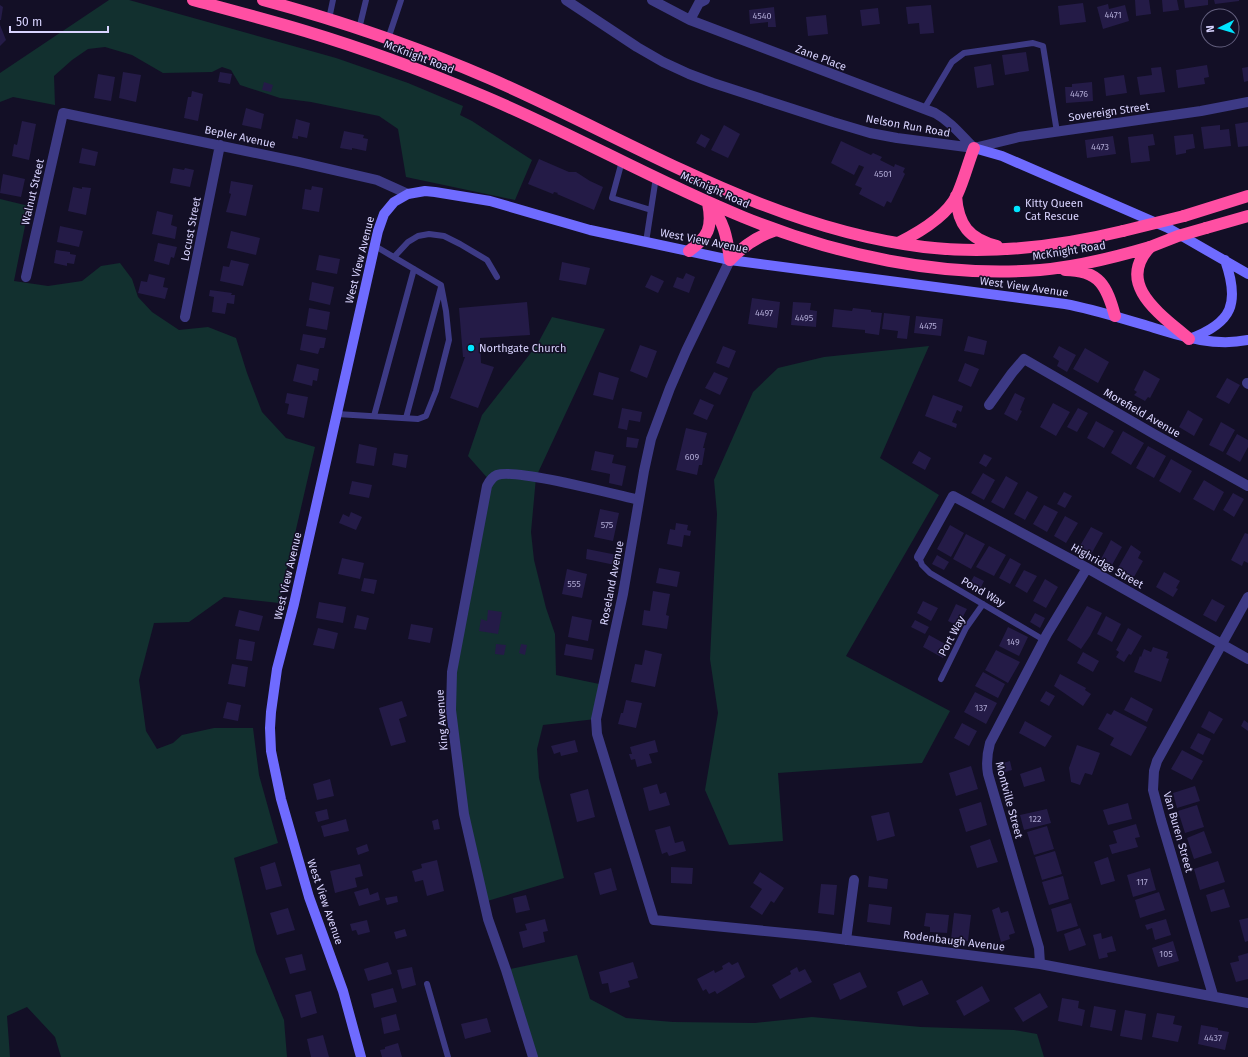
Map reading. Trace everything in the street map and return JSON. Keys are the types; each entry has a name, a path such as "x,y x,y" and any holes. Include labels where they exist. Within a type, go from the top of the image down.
{"highway":[{"name":"McKnight Road","path":"193,0 304,30 395,61 484,96 708,202 776,230 834,248 895,261 952,269 983,271 1042,270 1125,254 1150,247 1178,236 1246,216"},
{"name":"McKnight Road","path":"263,0 329,19 388,39 491,79 749,200 825,226 898,243 954,249 1010,249 1067,244 1184,216 1248,196"},
{"path":"898,243 931,224 956,196 974,148"},
{"path":"956,196 959,214 967,230 981,240 1010,249"},
{"path":"689,251 699,244 706,236 709,229 711,220 708,202"},
{"path":"708,202 722,222 730,260"},
{"path":"730,260 746,245 760,236 776,230"},
{"path":"1150,247 1143,254 1139,263 1138,283 1142,292 1152,306 1189,338"},
{"path":"1042,270 1073,270 1092,276 1100,281 1106,288 1115,316"}],"street":[{"name":"Nelson Run Road","path":"566,0 637,47 663,62 713,83 870,133 974,148 1002,156 1168,228 1248,274"},
{"name":"Zane Place","path":"652,0 690,20 924,109 946,119 974,148"},
{"path":"690,20 699,3 705,0"},
{"name":"Sovereign Street","path":"974,148 1019,137 1194,112 1248,102"},
{"name":"Bepler Avenue","path":"63,113 220,145 376,180 408,194"},
{"name":"Walnut Street","path":"26,277 63,113"},
{"name":"Locust Street","path":"185,317 220,145"},
{"name":"West View Avenue","path":"361,1057 343,991 309,897 281,799 271,751 270,728 277,669 296,597 378,231 384,214 394,202 408,194 430,192 466,196 490,201 583,228 730,260 1065,304 1115,316 1189,338 1216,342 1248,340"},
{"name":"Roseland Avenue","path":"654,920 596,726 596,719 623,594 647,454 656,423 686,351 730,260"},
{"path":"1189,338 1212,328 1223,318 1231,306 1233,287 1225,260"},
{"name":"Morefield Avenue","path":"989,405 1024,359 1248,486"},
{"name":"King Avenue","path":"532,1057 506,970 488,919 464,814 451,710 452,672 465,600 487,486 497,475 536,477 639,500"},
{"name":"Highridge Street","path":"919,557 953,496 1087,568 1248,659"},
{"name":"Montville Street","path":"1040,964 1039,948 986,763 990,743 1044,640 1073,588 1087,568"},
{"name":"Van Buren Street","path":"1213,995 1160,820 1153,790 1153,781 1157,761 1221,643 1248,597"},
{"path":"846,940 854,880"},
{"name":"Rodenbaugh Avenue","path":"654,920 846,940 1040,964 1213,995 1248,1003"}],"lane":[{"path":"329,19 334,0"},
{"path":"359,29 366,0"},
{"path":"388,39 401,0"},
{"path":"924,109 952,62 964,53 1033,43 1043,46 1057,132"},
{"path":"622,161 612,198 651,210"},
{"path":"646,242 656,177"},
{"path":"394,257 408,242 418,236 429,234 444,236 487,260 497,277"},
{"path":"337,414 422,419 426,416 436,391 449,340 446,311 441,285 375,246"},
{"path":"374,416 414,269"},
{"path":"406,418 441,285"},
{"name":"Pond Way","path":"919,557 922,565 930,574 1044,640"},
{"name":"Port Way","path":"941,679 966,628 983,604"},
{"path":"427,984 448,1057"}],"green space":[{"path":"109,0 129,0 336,58 408,83 463,106 460,115 472,121 532,160 515,200 406,177 398,129 379,116 311,102 280,98 240,85 231,70 222,67 212,72 163,73 132,55 105,47 88,49 72,60 54,76 55,105 13,97 0,102 0,73"},
{"path":"0,199 29,206 14,281 48,286 82,281 101,266 120,263 132,279 138,297 152,312 179,330 208,327 236,338 247,373 262,412 286,438 315,447 279,603 224,597 189,622 154,623 139,680 146,731 157,749 173,743 182,735 214,728 253,728 259,775 278,843 234,858 256,952 284,1020 287,1057 61,1057 55,1037 27,1007 7,1016 10,1057 0,1057"},
{"path":"552,317 605,329 536,477 531,532 534,560 546,608 555,634 556,675 604,685 596,719 543,725 537,749 539,778 564,878 484,902 464,814 452,672 490,481 468,456 482,415 537,345"},
{"path":"929,346 880,458 939,495 846,656 950,711 922,763 778,773 783,841 729,845 705,790 718,713 710,659 717,514 714,480 753,392 778,368 824,357"},
{"path":"577,955 590,999 626,1018 673,1022 755,1023 812,1017 921,1027 1014,1030 1037,1034 1044,1057 533,1057 506,970"}],"building":[{"path":"1135,0 1149,0 1151,14 1136,16"},
{"path":"1162,0 1177,0 1179,10 1163,12"},
{"path":"1184,0 1208,0 1208,5 1185,8"},
{"path":"1214,0 1239,0 1239,1 1215,4"},
{"path":"1083,3 1086,22 1060,25 1058,6"},
{"path":"1108,4 1109,9 1125,5 1129,21 1103,29 1097,7"},
{"path":"0,5 3,7 1,20 0,20"},
{"path":"931,5 934,33 920,34 919,23 908,24 906,7"},
{"path":"774,7 776,27 768,27 768,22 750,24 749,10"},
{"path":"878,8 880,24 862,26 860,10"},
{"path":"826,15 828,34 808,36 806,17"},
{"path":"0,25 6,40 0,46"},
{"path":"1026,52 1029,71 1005,75 1002,55"},
{"path":"991,64 994,85 977,88 974,67"},
{"path":"1207,65 1209,77 1204,78 1205,84 1178,88 1176,70"},
{"path":"1161,67 1165,92 1140,95 1137,77 1152,75 1151,68"},
{"path":"1248,67 1248,81 1244,82 1242,68"},
{"path":"123,72 141,75 136,102 119,98"},
{"path":"220,72 232,74 230,84 218,82"},
{"path":"98,74 115,77 111,101 94,98"},
{"path":"1124,75 1127,93 1106,96 1104,78"},
{"path":"264,82 273,85 271,92 262,90"},
{"path":"1092,82 1093,101 1066,103 1065,87 1072,87 1072,84"},
{"path":"192,91 203,94 198,121 184,118 188,97 191,97"},
{"path":"246,108 264,114 261,129 242,125"},
{"path":"296,119 310,123 307,138 298,136 298,139 292,138"},
{"path":"22,121 36,124 29,160 12,156 14,144 17,145"},
{"path":"1248,122 1248,146 1238,147 1235,124"},
{"path":"724,125 740,134 728,158 711,150"},
{"path":"1220,125 1220,130 1229,129 1231,146 1204,149 1201,127"},
{"path":"344,131 364,135 363,138 368,139 366,151 352,148 352,150 340,148"},
{"path":"701,134 710,139 705,148 696,143"},
{"path":"1153,134 1155,145 1148,146 1150,161 1131,163 1128,137"},
{"path":"1193,134 1195,148 1186,150 1186,153 1176,155 1174,136"},
{"path":"1113,136 1116,154 1087,158 1085,140"},
{"path":"841,141 871,155 873,153 882,157 880,160 894,167 895,164 905,168 903,172 905,174 891,203 887,201 884,207 859,194 862,188 855,185 864,167 859,165 854,175 831,163"},
{"path":"82,148 98,152 95,166 79,163"},
{"path":"539,159 569,172 576,172 603,187 594,210 557,194 558,193 554,192 553,194 528,184"},
{"path":"173,168 194,170 190,187 170,183"},
{"path":"3,174 25,179 21,197 0,193"},
{"path":"231,181 253,185 246,216 226,212 231,194 229,193"},
{"path":"312,186 323,188 319,212 302,209 305,189 311,190"},
{"path":"73,187 82,189 82,187 91,188 86,215 68,211"},
{"path":"157,211 173,215 171,225 177,227 175,239 152,234"},
{"path":"60,226 83,231 79,247 57,242"},
{"path":"231,231 260,238 256,255 227,248"},
{"path":"158,243 177,247 174,258 171,257 169,265 154,261"},
{"path":"56,250 70,252 70,254 76,255 74,264 67,263 67,266 54,263"},
{"path":"319,255 340,259 337,274 316,270"},
{"path":"231,260 249,264 243,286 220,281 223,266 229,267"},
{"path":"562,262 590,268 586,285 559,280"},
{"path":"686,273 695,277 689,293 673,287 677,277 683,279"},
{"path":"149,274 165,278 163,287 168,288 165,299 138,293 141,281 147,282"},
{"path":"651,275 664,281 658,293 645,287"},
{"path":"312,282 334,287 330,305 309,300"},
{"path":"210,290 232,293 231,295 235,295 234,304 227,303 225,314 212,312 214,297 209,296"},
{"path":"752,298 780,302 777,328 748,324"},
{"name":"Northgate Church","path":"527,302 530,335 480,338 481,363 494,367 478,408 450,398 465,357 463,357 459,308"},
{"path":"793,302 811,303 810,310 817,311 816,327 791,325"},
{"path":"309,308 330,312 327,330 306,326"},
{"path":"853,308 882,313 879,335 865,333 865,330 832,327 834,309 852,311"},
{"path":"884,313 910,316 907,339 897,338 898,331 882,329"},
{"path":"916,316 943,319 941,336 914,333"},
{"path":"303,334 326,338 324,348 320,348 318,354 300,350"},
{"path":"968,336 987,341 984,355 964,351"},
{"path":"640,345 657,351 647,378 630,371"},
{"path":"723,346 736,351 729,368 716,363"},
{"path":"1059,346 1076,355 1067,372 1057,366 1059,361 1053,357"},
{"path":"1085,348 1109,362 1098,383 1073,369"},
{"path":"965,363 979,369 971,387 958,381"},
{"path":"297,364 319,369 317,381 313,380 312,386 293,381"},
{"path":"1144,370 1160,379 1150,398 1148,397 1145,401 1134,395 1137,392 1134,390"},
{"path":"599,372 619,378 613,400 593,395"},
{"path":"714,372 728,378 720,395 705,388"},
{"path":"1227,378 1240,385 1229,404 1216,397"},
{"path":"287,393 308,397 304,418 287,414 289,404 285,403"},
{"path":"1015,393 1025,398 1020,410 1022,411 1017,421 1004,414"},
{"path":"933,395 963,406 961,412 957,410 952,422 957,424 956,428 925,416"},
{"path":"700,399 714,405 707,420 693,414"},
{"path":"1053,403 1070,412 1056,436 1040,427"},
{"path":"622,408 642,412 640,422 629,420 627,430 618,428"},
{"path":"1078,408 1088,413 1077,432 1067,427"},
{"path":"1188,410 1203,419 1194,436 1179,427"},
{"path":"1096,421 1114,431 1104,448 1087,438"},
{"path":"1221,422 1235,430 1223,452 1209,445"},
{"path":"686,428 707,433 703,448 705,448 702,465 699,465 697,475 676,470"},
{"path":"1123,431 1144,443 1131,465 1111,453"},
{"path":"1237,434 1248,440 1248,447 1240,462 1226,454"},
{"path":"627,437 639,439 637,448 626,447"},
{"path":"359,444 377,448 374,466 356,463"},
{"path":"1148,446 1166,456 1154,478 1136,468"},
{"path":"595,451 614,455 612,463 626,466 622,486 609,483 610,474 591,470"},
{"path":"919,451 931,458 925,470 912,463"},
{"path":"394,453 408,455 406,468 392,465"},
{"path":"984,454 992,458 986,467 979,463"},
{"path":"1171,459 1192,471 1180,493 1159,481"},
{"path":"983,473 995,480 984,500 971,493"},
{"path":"1006,476 1018,483 1004,509 991,502"},
{"path":"1204,480 1224,492 1214,511 1193,499"},
{"path":"352,481 372,485 369,498 349,494"},
{"path":"1027,491 1038,497 1025,520 1014,514"},
{"path":"1064,492 1072,496 1065,508 1057,504"},
{"path":"1233,493 1244,499 1234,517 1223,510"},
{"path":"1044,505 1058,512 1047,532 1033,524"},
{"path":"600,509 619,513 613,541 594,537"},
{"path":"351,512 362,517 356,530 339,523 343,514 349,517"},
{"path":"1065,516 1078,523 1066,543 1054,536"},
{"path":"676,523 688,525 687,530 691,531 690,536 684,535 682,547 667,544 670,529 675,530"},
{"path":"950,525 964,533 951,557 937,549"},
{"path":"1091,527 1103,533 1089,558 1077,551"},
{"path":"1245,533 1248,534 1248,563 1244,561 1242,566 1231,560"},
{"path":"966,534 985,544 971,569 953,559"},
{"path":"1111,540 1122,547 1112,565 1101,559"},
{"path":"1131,545 1141,552 1138,558 1143,561 1134,577 1118,568"},
{"path":"989,546 1006,555 994,576 976,567"},
{"path":"587,549 617,555 615,565 586,559"},
{"path":"937,555 949,562 944,570 932,564"},
{"path":"342,558 364,563 360,579 338,574"},
{"path":"1010,558 1021,564 1010,584 999,578"},
{"path":"659,568 680,572 677,587 656,583"},
{"path":"567,569 587,574 582,598 562,594"},
{"path":"1024,570 1037,576 1027,593 1015,586"},
{"path":"1164,572 1180,581 1176,588 1178,589 1173,597 1156,587"},
{"path":"974,576 984,581 979,591 969,585"},
{"path":"364,578 377,580 374,594 361,591"},
{"path":"1045,579 1058,587 1046,608 1033,601"},
{"path":"653,591 670,594 666,615 669,616 667,629 642,625 644,610 650,611"},
{"path":"1212,599 1225,606 1216,622 1203,615"},
{"path":"923,601 938,608 931,621 917,613"},
{"path":"319,602 346,607 343,623 316,618"},
{"path":"956,604 967,609 958,626 948,621"},
{"path":"1087,606 1102,613 1090,636 1081,649 1067,640"},
{"path":"239,610 263,616 259,631 235,626"},
{"path":"488,610 502,612 498,634 479,631 481,619 487,621"},
{"path":"1035,613 1045,618 1040,628 1030,622"},
{"path":"357,615 369,618 366,630 354,628"},
{"path":"572,616 592,620 588,641 568,637"},
{"path":"1106,616 1121,624 1112,642 1097,634"},
{"path":"915,620 929,627 925,634 911,627"},
{"path":"411,624 433,628 430,643 408,639"},
{"path":"1008,627 1028,637 1019,656 999,646"},
{"path":"318,628 338,633 334,649 313,645"},
{"path":"1128,628 1142,636 1131,655 1129,654 1124,662 1116,657 1119,652 1116,650"},
{"path":"929,635 949,646 943,658 923,647"},
{"path":"239,639 255,642 252,661 236,659"},
{"path":"496,644 506,645 504,655 495,654"},
{"path":"521,644 527,645 525,655 519,653"},
{"path":"566,644 594,649 592,660 564,655"},
{"path":"1153,647 1168,652 1166,658 1169,659 1161,682 1134,672 1144,649 1151,652"},
{"path":"645,650 662,654 655,687 631,682 635,664 642,665"},
{"path":"996,650 1020,662 1008,683 985,670"},
{"path":"1083,652 1099,661 1093,672 1077,663"},
{"path":"232,664 248,667 245,687 228,684"},
{"path":"983,672 1005,684 998,698 975,686"},
{"path":"1060,674 1086,688 1085,690 1091,694 1083,706 1054,686"},
{"path":"1046,691 1055,696 1049,706 1040,701"},
{"path":"975,692 997,703 986,724 964,712"},
{"path":"1131,697 1153,709 1147,722 1124,710"},
{"path":"626,700 642,703 636,728 618,724 621,713 623,713"},
{"path":"402,701 407,716 399,719 406,742 391,746 379,708"},
{"path":"227,702 241,705 238,721 223,718"},
{"path":"1114,710 1147,727 1131,756 1110,745 1114,738 1098,729 1107,713 1111,715"},
{"path":"1209,711 1223,719 1214,734 1201,727"},
{"path":"1244,720 1248,723 1248,731 1241,726"},
{"path":"1025,721 1052,736 1045,747 1019,733"},
{"path":"962,723 977,731 969,746 954,738"},
{"path":"1198,733 1211,739 1203,755 1190,748"},
{"path":"575,740 578,752 561,756 560,752 554,754 551,746"},
{"path":"655,740 658,752 649,754 652,763 637,767 635,759 631,760 629,754 632,754 630,747"},
{"path":"1077,745 1100,753 1092,775 1085,773 1080,785 1071,782 1069,768"},
{"path":"1182,750 1203,761 1192,780 1171,769"},
{"path":"1010,761 1012,770 999,774 996,765"},
{"path":"971,766 978,789 956,796 949,773"},
{"path":"1041,767 1045,781 1024,787 1020,774"},
{"path":"330,779 334,796 317,800 313,784"},
{"path":"657,784 660,794 666,792 670,805 649,811 643,788"},
{"path":"1195,786 1200,801 1177,808 1173,793"},
{"path":"588,789 595,817 577,822 570,794"},
{"path":"981,802 987,825 966,832 959,809"},
{"path":"1128,803 1132,819 1108,825 1103,810"},
{"path":"1197,805 1204,827 1185,833 1178,811"},
{"path":"327,809 329,819 318,822 315,812"},
{"path":"1047,809 1051,823 1024,830 1020,815"},
{"path":"889,812 895,836 877,841 871,816"},
{"path":"346,819 349,831 324,837 321,826"},
{"path":"438,819 440,829 434,830 432,821"},
{"path":"1136,824 1140,837 1135,838 1138,847 1112,854 1109,845 1117,843 1113,831"},
{"path":"670,826 675,843 683,841 686,851 669,856 667,852 662,854 655,830"},
{"path":"1047,826 1054,849 1034,855 1027,832"},
{"path":"1204,831 1212,853 1194,859 1187,838"},
{"path":"990,839 998,862 977,868 970,846"},
{"path":"367,844 369,851 358,855 356,848"},
{"path":"1055,851 1062,874 1042,880 1035,857"},
{"path":"1108,857 1115,881 1101,885 1094,862"},
{"path":"437,860 444,891 427,896 423,880 415,882 412,871 422,868 421,864"},
{"path":"1218,861 1225,882 1200,890 1194,869"},
{"path":"275,862 282,886 266,890 260,867"},
{"path":"360,864 363,876 355,878 357,887 335,893 330,871"},
{"path":"671,867 693,868 692,884 671,883"},
{"path":"611,868 617,890 600,895 594,873"},
{"path":"1150,868 1156,890 1133,897 1127,875"},
{"path":"760,872 784,888 774,903 771,901 762,915 750,907 762,889 753,883"},
{"path":"869,876 888,879 887,889 868,887"},
{"path":"1063,876 1069,899 1049,905 1042,882"},
{"path":"821,884 837,885 834,915 818,913"},
{"path":"368,888 370,895 378,892 380,900 359,906 354,892"},
{"path":"1224,889 1230,907 1211,912 1206,895"},
{"path":"1159,892 1165,910 1140,918 1135,900"},
{"path":"526,895 530,910 516,913 513,898"},
{"path":"397,896 398,902 387,905 385,898"},
{"path":"1071,903 1078,926 1057,932 1051,909"},
{"path":"869,904 892,907 890,925 867,922"},
{"path":"999,907 1001,913 1008,911 1015,933 1009,935 1010,939 1001,942 992,910"},
{"path":"288,908 295,930 277,935 270,913"},
{"path":"926,913 949,915 947,933 930,932 930,927 924,926"},
{"path":"954,913 971,915 968,941 951,939"},
{"path":"1248,918 1248,941 1245,942 1239,920"},
{"path":"545,919 548,931 543,932 545,942 523,948 519,932 527,930 525,924"},
{"path":"1166,919 1171,935 1155,940 1152,928 1147,930 1145,925"},
{"path":"367,920 370,932 358,935 356,930 352,931 350,924"},
{"path":"1080,928 1086,945 1069,951 1064,934"},
{"path":"405,929 407,936 396,939 394,932"},
{"path":"1101,933 1102,939 1112,936 1116,951 1107,953 1108,957 1099,959 1093,935"},
{"path":"1173,941 1179,961 1158,967 1152,948"},
{"path":"1248,953 1248,979 1236,982 1230,963 1239,961 1238,956"},
{"path":"302,954 306,970 290,974 285,958"},
{"path":"388,962 392,974 368,981 364,969"},
{"path":"633,962 638,978 628,981 630,987 610,993 608,983 602,984 599,972"},
{"path":"729,962 732,965 738,962 745,977 717,994 715,991 709,994 706,989 703,991 697,979 714,970 715,973 723,969 722,966"},
{"path":"412,967 416,985 402,989 397,970"},
{"path":"797,967 799,972 805,969 812,982 780,999 772,985 791,974 790,971"},
{"path":"860,972 867,987 840,1000 833,984"},
{"path":"922,980 929,994 903,1006 897,992"},
{"path":"982,986 990,1001 964,1016 956,1001"},
{"path":"393,988 397,1002 374,1008 371,994"},
{"path":"311,991 317,1013 301,1018 295,995"},
{"path":"1040,993 1048,1007 1023,1022 1014,1008"},
{"path":"1062,998 1079,1001 1078,1008 1085,1010 1082,1026 1058,1021"},
{"path":"1094,1006 1116,1010 1112,1031 1090,1027"},
{"path":"1125,1010 1146,1014 1142,1040 1120,1036"},
{"path":"1157,1013 1175,1016 1173,1024 1182,1026 1178,1042 1152,1037"},
{"path":"396,1014 400,1030 384,1034 381,1018"},
{"path":"487,1018 491,1032 465,1039 461,1024"},
{"path":"1201,1025 1218,1028 1218,1030 1229,1032 1225,1050 1198,1044"},
{"path":"323,1035 329,1057 311,1057 307,1039"},
{"path":"398,1043 402,1057 382,1057 380,1050"}],"place":[{"name":"Kitty Queen Cat Rescue","path":"1017,209"},
{"name":"Northgate Church","path":"471,348"}]}
